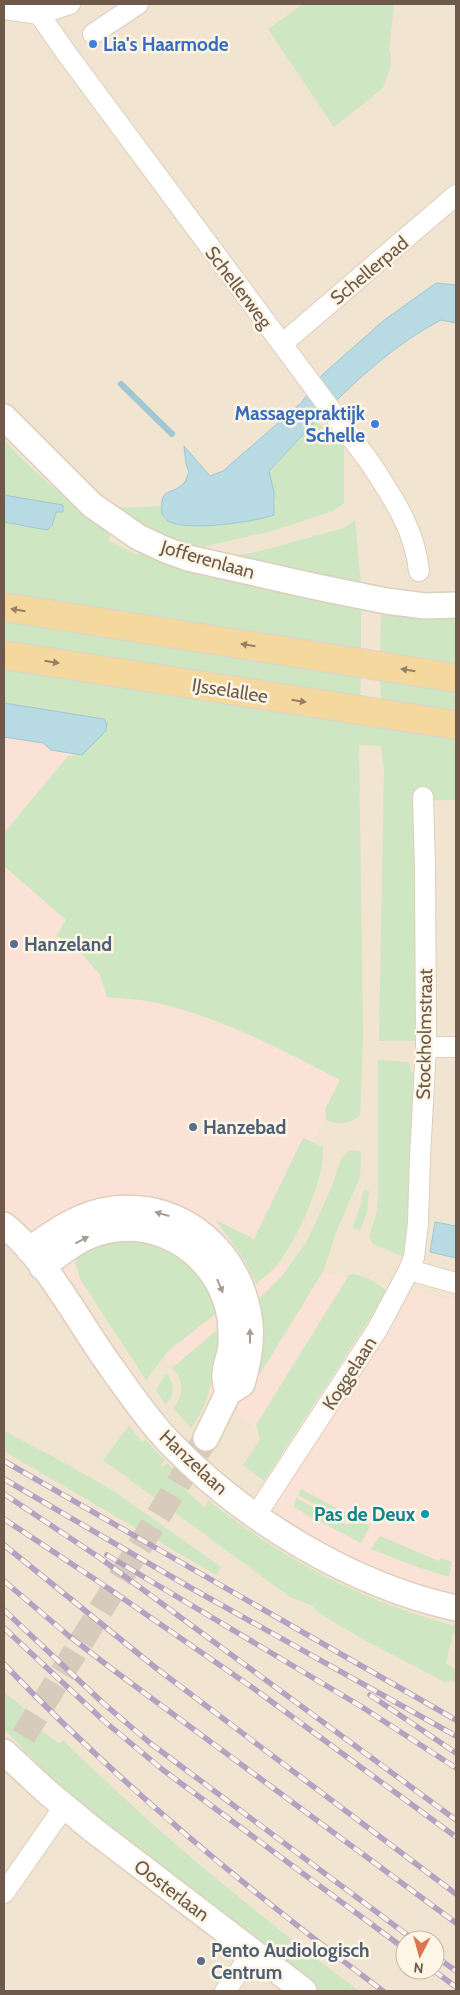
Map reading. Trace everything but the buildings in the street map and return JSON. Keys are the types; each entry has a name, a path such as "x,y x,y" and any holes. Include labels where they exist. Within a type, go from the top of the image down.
{"main road":[{"path":"4,608 456,678"},
{"name":"IJsselallee","path":"4,655 456,725"}],"street":[{"path":"4,9 35,9 70,4"},
{"path":"93,34 138,4"},
{"name":"Schellerweg","path":"35,9 309,378 329,410 371,464 395,500 409,527 419,571"},
{"name":"Schellerpad","path":"282,344 456,195"},
{"name":"Jofferenlaan","path":"4,417 92,505 138,537 166,550 188,558 386,601 425,606 456,605"},
{"name":"Stockholmstraat","path":"409,1270 414,1257 418,1224 426,1047 426,867 423,797"},
{"path":"426,1047 456,1047"},
{"path":"36,1258 52,1233 90,1214 113,1209 132,1208 160,1213 196,1229 215,1246 234,1270 248,1309 251,1342 242,1384 228,1393 206,1438"},
{"name":"Hanzelaan","path":"4,1225 36,1258 110,1366 152,1423 219,1488 289,1538 355,1574 388,1588 456,1608"},
{"path":"409,1270 456,1283"},
{"name":"Koggelaan","path":"256,1515 377,1330 409,1270"},
{"name":"Oosterlaan","path":"4,1752 64,1807 304,1991"},
{"path":"4,1894 64,1807"},
{"path":"225,1991 253,1952"}],"shaded area":[{"path":"4,4 456,4 456,1991 4,1991"},
{"path":"4,666 116,722 4,844"},
{"path":"4,863 198,1006 345,1075 258,1258 456,1300 456,1597 400,1580 335,1552 265,1504 294,1459 4,1228"}],"green space":[{"path":"303,4 394,4 389,49 391,64 384,85 382,89 334,127 268,29"},
{"path":"316,421 344,447 344,503 333,511 272,531 194,549 164,537 114,508 162,506 162,515 167,521 197,525 276,504 269,471"},
{"path":"4,440 55,489 112,533 108,540 137,555 141,551 171,565 204,576 361,610 361,649 127,614 4,593 4,522 21,526 56,512 63,512 63,505 4,495"},
{"path":"355,520 361,584 230,556 257,552 344,528"},
{"path":"4,614 361,673 360,699 4,645"},
{"path":"381,615 456,618 456,663 380,651"},
{"path":"4,668 456,737 456,800 415,801 417,1041 379,1041 384,770 381,746 359,745 363,1037 360,1116 352,1121 343,1123 335,1123 326,1119 325,1109 340,1080 273,1046 228,1026 181,1009 139,1000 107,997 100,975 76,947 56,936 66,920 4,866 4,833 68,756 82,755 107,724 103,719 4,703"},
{"path":"380,676 456,689 456,713 381,702"},
{"path":"378,1060 409,1062 411,1072 416,1073 408,1237 403,1257 373,1244 369,1237 376,1215 378,1198"},
{"path":"303,1138 323,1147 315,1192 302,1223 287,1251 277,1266 256,1284 245,1261 216,1220 254,1239"},
{"path":"349,1150 361,1153 360,1177 335,1235 324,1270 260,1374 257,1372 258,1300 281,1277 306,1243 332,1186 341,1159"},
{"path":"364,1189 369,1191 367,1211 360,1231 352,1227 359,1210"},
{"path":"142,1238 187,1263 195,1270 208,1286 218,1312 168,1351 146,1380 80,1279 75,1262 86,1249 111,1239"},
{"path":"355,1274 369,1279 388,1291 264,1481 243,1465 260,1440 256,1425 349,1275"},
{"path":"219,1328 215,1367 209,1394 198,1418 191,1428 173,1408 180,1398 182,1388 179,1378 172,1368"},
{"path":"166,1373 173,1389 171,1398 165,1405 156,1390"},
{"path":"129,1426 142,1442 145,1439 165,1461 161,1464 163,1467 167,1463 176,1471 171,1471 168,1474 205,1508 208,1500 265,1541 325,1576 389,1604 456,1626 456,1634 453,1634 446,1663 456,1670 456,1683 450,1680 445,1682 364,1640 319,1613 313,1606 290,1597 103,1460"},
{"path":"4,1431 114,1491 221,1567 216,1575 4,1451"},
{"path":"301,1489 370,1526 361,1543 318,1522 294,1507 296,1498 347,1525 349,1523 298,1495"},
{"path":"380,1536 439,1561 441,1558 452,1562 449,1577 371,1549"},
{"path":"4,1692 25,1709 23,1713 24,1718 57,1742 61,1743 63,1740 149,1821 200,1865 359,1991 318,1991 102,1827 42,1775 40,1766 4,1729"}],"water":[{"path":"436,283 456,285 456,323 441,320 393,351 349,388 308,429 269,471 274,492 274,515 236,523 204,526 189,526 167,521 162,515 162,499 164,495 184,483 189,472 184,446 210,476 223,471 301,403 323,374 383,321"},
{"path":"4,495 63,505 63,512 56,512 52,526 47,530 4,522"},
{"path":"4,703 104,719 107,724 106,731 82,755 51,750 43,743 4,737"},
{"path":"435,1222 456,1226 456,1258 430,1252"}],"waterway":[{"path":"121,384 172,434"}],"tunnel":[{"path":"4,1768 206,1438"}],"railway":[{"path":"4,1461 456,1720"},
{"path":"4,1479 191,1588 456,1736"},
{"path":"4,1494 100,1558 456,1820"},
{"path":"4,1519 253,1688 456,1837"},
{"path":"4,1545 156,1668 456,1894"},
{"path":"107,1555 362,1707 456,1768"},
{"path":"4,1581 69,1636 116,1672 456,1923"},
{"path":"4,1610 103,1703 150,1743 401,1930"},
{"path":"4,1628 104,1721 163,1770 395,1942"},
{"path":"4,1664 93,1752 139,1794 235,1876 383,1991"},
{"path":"370,1695 456,1753"},
{"path":"445,1963 456,1971"},
{"path":"445,1979 456,1987"}],"place":[{"name":"Lia's Haarmode","path":"93,44"},
{"name":"Massagepraktijk Schelle","path":"375,424"},
{"name":"Hanzeland","path":"14,944"},
{"name":"Hanzebad","path":"193,1127"},
{"name":"Pas de Deux","path":"425,1514"},
{"name":"Pento Audiologisch Centrum","path":"201,1961"}]}
